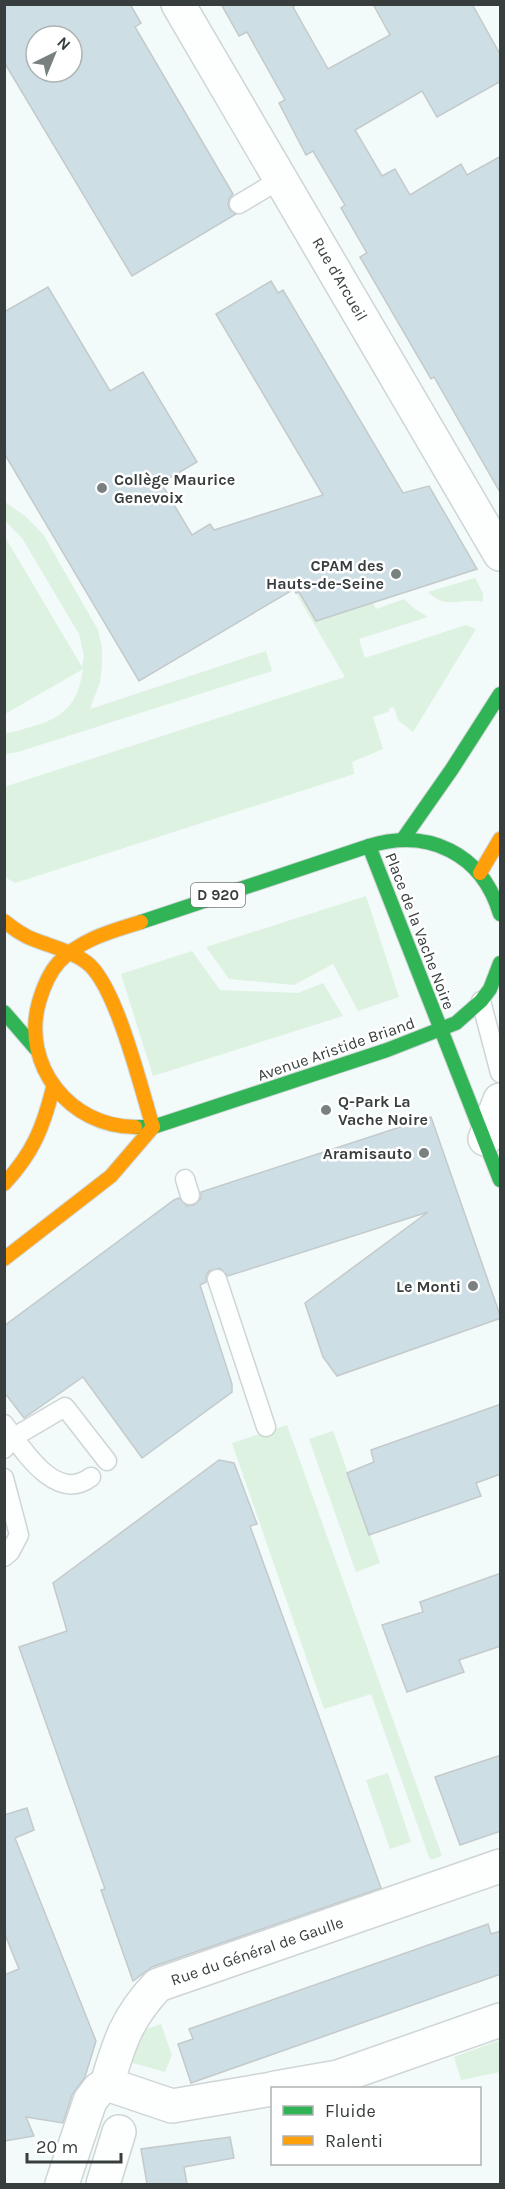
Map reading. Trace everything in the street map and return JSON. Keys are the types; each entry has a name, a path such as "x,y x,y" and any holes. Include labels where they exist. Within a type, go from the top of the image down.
{"main road":[{"path":"403,838 452,770 501,694"},
{"name":"Avenue Aristide Briand","path":"501,914 491,890 480,873 452,851 420,840 403,838 369,846 94,937 70,951 55,967 39,995 34,1019 36,1049 42,1068 53,1088 69,1104 102,1123 123,1128 153,1127 387,1050 456,1023 481,1001 490,989 501,963"},
{"path":"480,873 501,839"},
{"name":"Place de la Vache Noire","path":"369,846 416,970 501,1180"},
{"path":"4,921 15,931 85,958 96,969 105,982 153,1127 111,1176 4,1259"},
{"path":"4,1012 36,1049"},
{"path":"4,1184 16,1172 36,1144 42,1132 53,1088"}],"street":[{"name":"Rue d'Arcueil","path":"178,4 501,554"},
{"path":"484,1139 501,1100"},
{"name":"Rue du Général de Gaulle","path":"62,2184 90,2101 99,2089 107,2084 120,2039 141,2004 158,1985 501,1866"},
{"path":"285,2087 338,2077 501,2020"},
{"path":"107,2084 172,2106 271,2090"},
{"path":"103,2184 119,2132"}],"lane":[{"path":"239,204 281,179"},
{"path":"481,1001 501,1073"},
{"path":"217,1279 266,1427"},
{"path":"91,1477 84,1482 72,1484 58,1481 45,1474 8,1437 65,1407 107,1461"},
{"path":"4,1557 10,1552 18,1535 6,1488"}],"green space":[{"path":"5,502 25,516 43,534 98,630 102,648 102,665 100,682 90,709 266,651 272,671 18,752 5,754 5,733 50,720 66,709 77,693 83,669 5,714 5,537 82,667 84,656 79,634 22,538 5,521"},
{"path":"475,578 483,593 483,602 442,601 428,592"},
{"path":"299,592 315,618 373,602 376,609 404,599 428,617 359,639 365,658 466,625 476,629 413,732 398,720 394,707 389,708 390,711 373,717 383,749 352,762 354,774 15,883 5,877 4,787 345,677 296,593"},
{"path":"366,896 399,997 358,1011 333,964 294,985 229,979 206,947"},
{"path":"192,951 220,990 298,993 323,983 343,1016 153,1076 121,974"},
{"path":"287,1425 442,1856 430,1860 371,1694 324,1709 232,1443"},
{"path":"333,1431 380,1563 356,1572 309,1439"},
{"path":"388,1773 411,1842 390,1849 366,1780"},
{"path":"161,2024 172,2055 165,2072 122,2060 129,2035"},
{"path":"500,2040 500,2072 461,2080 454,2057"}],"building":[{"path":"4,4 130,4 141,23 135,27 233,194 228,205 230,210 236,214 132,276 4,62"},
{"path":"221,4 297,4 293,7 328,69 390,35 373,4 472,4 501,56 501,81 437,117 422,91 355,130 382,176 395,169 410,195 461,164 467,175 501,156 501,494 434,377 431,379 360,257 367,253 341,208 345,205 313,151 306,155 279,103 285,100 247,32 239,36"},
{"path":"271,281 278,293 283,290 403,493 429,486 477,569 316,621 299,592 296,593 294,589 139,681 4,453 4,312 48,287 110,391 143,372 197,462 161,483 192,535 210,524 214,530 323,495 216,314"},
{"path":"431,1117 501,1318 337,1376 323,1357 305,1303 428,1212 228,1276 220,1268 209,1271 206,1282 200,1285 232,1384 232,1392 142,1458 83,1377 24,1418 4,1392 4,1326 174,1200 179,1198 187,1206 194,1205 201,1198 201,1192"},
{"path":"501,1404 501,1474 476,1483 481,1496 369,1535 347,1473 374,1462 371,1450"},
{"path":"219,1460 234,1463 257,1524 250,1526 381,1888 152,1967 133,1981 101,1890 105,1889 19,1647 67,1631 53,1583"},
{"path":"501,1573 501,1646 459,1660 464,1672 407,1692 382,1625 423,1612 420,1602"},
{"path":"501,1755 501,1831 460,1845 435,1777"},
{"path":"27,1808 34,1830 15,1838 96,2041 85,2077 72,2095 63,2123 26,2117 34,2136 4,2141 4,1975 19,1969 4,1932 4,1815"},
{"path":"488,1924 491,1934 501,1931 501,1974 191,2083 178,2044 193,2039 189,2029"},
{"path":"230,2137 234,2158 184,2167 187,2184 147,2184 141,2149"}],"traffic: fast":[{"path":"403,839 452,769 500,694"},
{"path":"141,922 369,846 391,841 412,840 450,850 466,861 480,875 492,893 500,914"},
{"path":"369,846 500,1180"},
{"path":"135,1127 153,1127 387,1050 456,1023 481,1001 490,989 500,963"},
{"path":"4,1012 36,1049"}],"traffic: slow":[{"path":"480,873 500,839"},
{"path":"4,921 26,936 80,958 97,974 117,1013 153,1127"},
{"path":"135,1127 111,1124 90,1116 71,1104 56,1088 44,1069 37,1048 35,1025 42,991 59,962 87,942 141,922"},
{"path":"4,1184 30,1151 45,1116 53,1088"},
{"path":"4,1259 111,1176 153,1127"}],"place":[{"name":"Collège Maurice Genevoix","path":"102,488"},
{"name":"CPAM des Hauts-de-Seine","path":"396,574"},
{"name":"Q-Park La Vache Noire","path":"326,1110"},
{"name":"Aramisauto","path":"424,1153"},
{"name":"Le Monti","path":"473,1286"}]}
